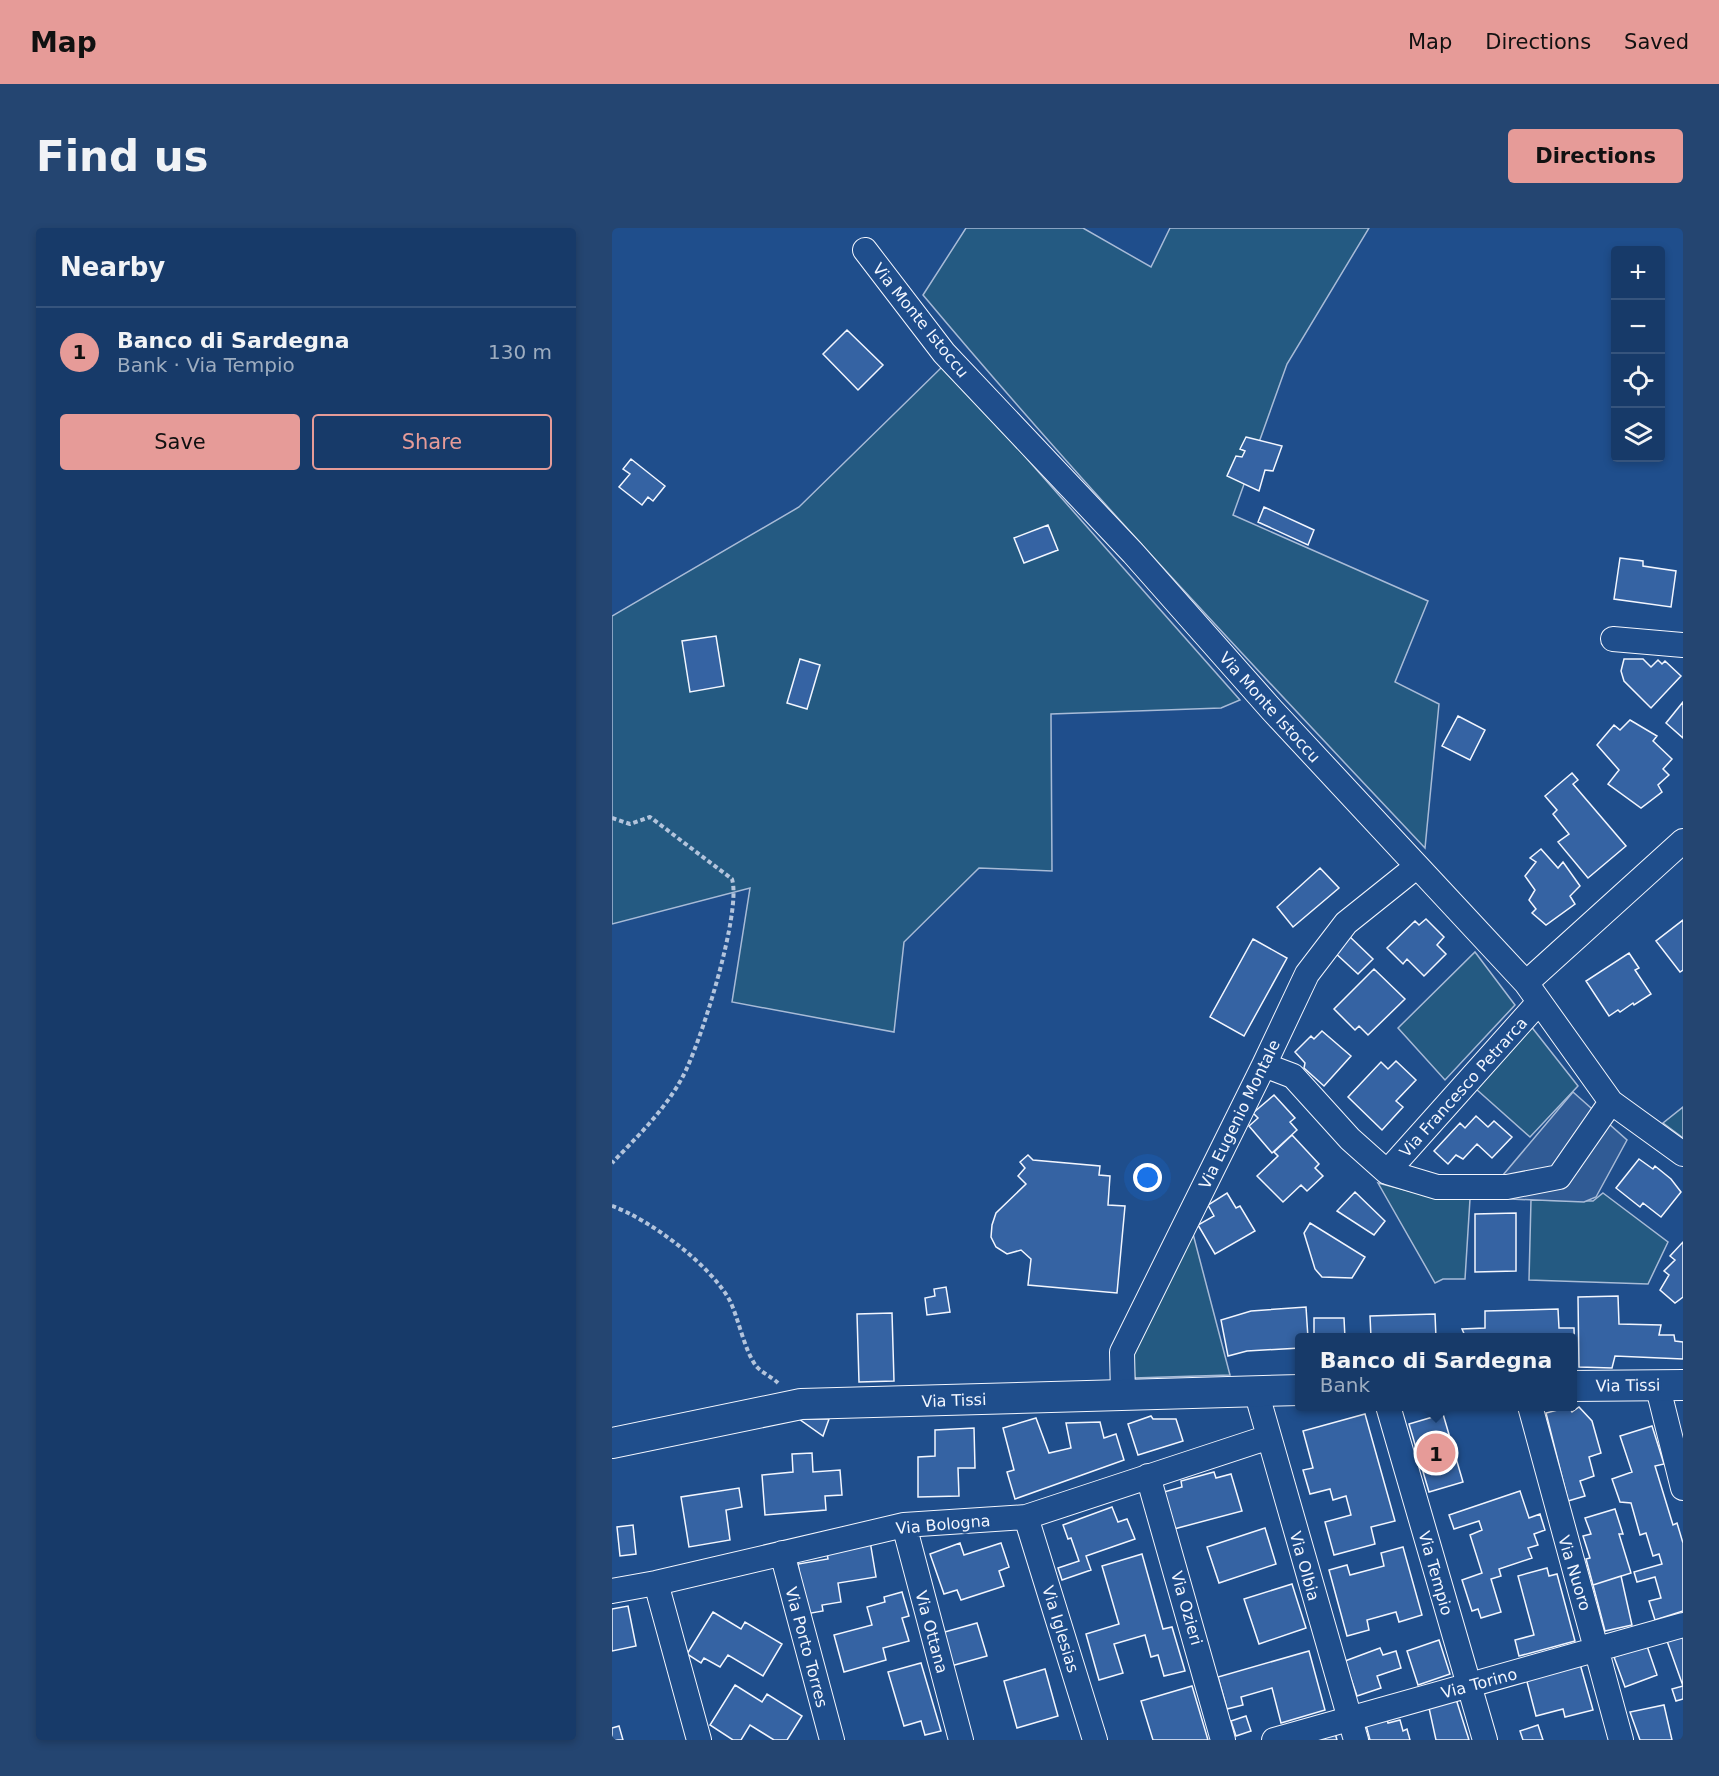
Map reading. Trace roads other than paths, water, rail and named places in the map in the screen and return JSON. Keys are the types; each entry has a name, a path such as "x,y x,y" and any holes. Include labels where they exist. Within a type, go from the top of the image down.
{"main road":[{"name":"Via Tissi","path":"1577,1386 1670,1385"},
{"name":"Via Tissi","path":"612,1443 801,1404 1295,1390"}],"street":[{"name":"Via Monte Istoccu","path":"865,250 944,353 1133,554 1532,992 1611,1102 1683,1154"},
{"path":"1612,639 1683,645"},
{"name":"Via Francesco Petrarca","path":"1387,1172 1532,992 1683,841"},
{"name":"Via Eugenio Montale","path":"1123,1395 1122,1352 1264,1065 1306,974 1346,923 1416,867"},
{"path":"1264,1065 1293,1076 1350,1139 1387,1172 1437,1187 1507,1187 1559,1177 1611,1102"},
{"path":"1670,1385 1683,1488"},
{"name":"Via Olbia","path":"1256,1391 1353,1729"},
{"name":"Via Tempio","path":"1389,1411 1485,1740"},
{"name":"Via Nuoro","path":"1531,1411 1621,1740"},
{"name":"Via Bologna","path":"612,1591 656,1583 904,1525 1026,1517 1269,1437"},
{"name":"Via Ozieri","path":"1148,1476 1223,1740"},
{"name":"Via Iglesias","path":"1026,1517 1095,1740"},
{"name":"Via Ottana","path":"904,1525 961,1740"},
{"name":"Via Porto Torres","path":"782,1553 832,1740"},
{"path":"656,1583 699,1740"},
{"name":"Via Torino","path":"1274,1740 1353,1729 1469,1686 1683,1625"}],"place":[{"name":"Banco di Sardegna","path":"1436,1453"}]}
